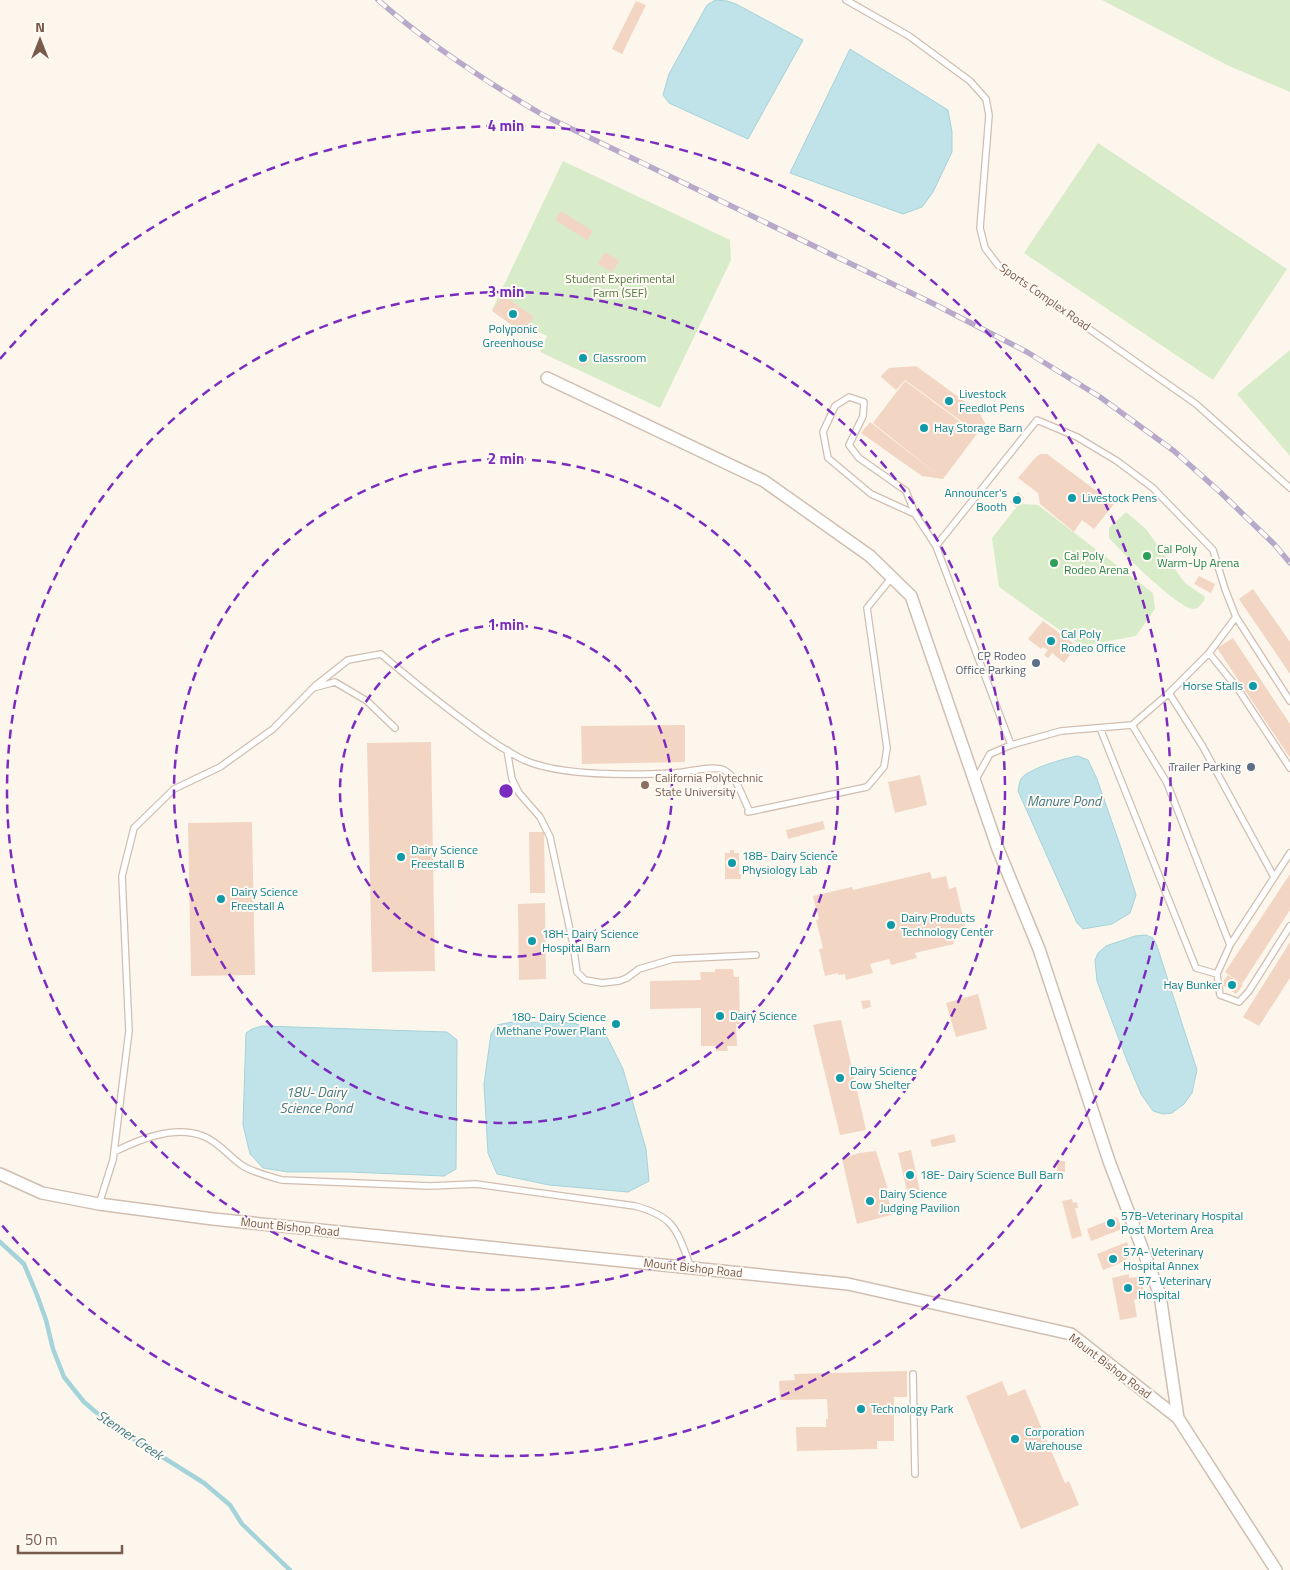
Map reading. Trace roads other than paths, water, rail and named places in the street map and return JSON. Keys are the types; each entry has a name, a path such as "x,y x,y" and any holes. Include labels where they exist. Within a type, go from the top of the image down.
{"street":[{"path":"547,378 764,481 870,556 910,596 998,849 1039,949 1109,1161 1160,1295 1178,1418"},
{"name":"Mount Bishop Road","path":"0,1174 42,1192 99,1204 212,1220 848,1284 1072,1334 1178,1418 1276,1570"}],"lane":[{"name":"Sports Complex Road","path":"846,0 909,36 970,81 986,99 989,115 980,228 985,248 998,265 1196,404 1290,488"},
{"path":"914,514 871,494 828,458 823,432 835,406 849,397 864,402 862,416 849,445 859,458 906,491 914,514 936,546 1011,745"},
{"path":"936,546 1037,420 1077,437 1117,461 1153,488 1213,550 1236,617 1290,701"},
{"path":"99,1204 114,1152 129,1031 122,876 134,828 174,788 220,767 273,729 313,688 348,660 381,654 429,696 490,740 525,760 553,768 592,774 675,773 717,768 724,770 734,779 748,810 866,787 884,767 887,748 867,608 892,577"},
{"path":"975,781 990,754 1011,745 1061,731 1132,725 1169,693 1209,653 1236,617"},
{"path":"1209,653 1238,689 1290,768"},
{"path":"313,688 336,682 367,701 395,728"},
{"path":"1169,693 1203,747 1274,877"},
{"path":"1132,725 1167,784 1230,946"},
{"path":"1100,728 1196,968 1217,974"},
{"path":"507,750 512,779 519,793 540,817 550,837 573,944 577,972 585,980 602,983 619,981 640,969 674,959 756,955"},
{"path":"1290,853 1230,946 1217,974 1220,994 1239,1002 1290,926"},
{"path":"114,1152 131,1143 156,1135 189,1133 203,1136 224,1149 242,1165 261,1175 282,1180 430,1186 476,1184 635,1206 652,1210 673,1224 691,1268"},
{"path":"913,1374 914,1474"}],"water":[{"path":"715,0 736,4 803,40 748,139 669,103 663,95 669,74 707,5"},
{"path":"850,49 948,110 952,132 952,152 933,192 922,207 903,214 790,173"},
{"name":"Manure Pond","path":"1078,756 1088,760 1097,779 1136,895 1130,913 1112,924 1083,929 1077,923 1018,791 1021,779 1031,771"},
{"path":"1146,935 1153,938 1157,946 1197,1070 1192,1093 1184,1104 1172,1113 1163,1114 1153,1111 1141,1094 1097,981 1095,960 1098,953 1106,946 1135,936"},
{"path":"512,1022 574,1023 607,1037 623,1069 646,1149 649,1181 628,1192 549,1185 497,1174 488,1153 484,1084 491,1034 497,1025"},
{"name":"18U- Dairy Science Pond","path":"262,1026 447,1032 457,1040 456,1169 444,1176 350,1172 288,1172 263,1168 250,1154 243,1125 246,1033"}],"waterway":[{"name":"Stenner Creek","path":"0,1242 24,1264 46,1320 53,1349 64,1377 84,1402 110,1424 204,1483 230,1505 242,1524 290,1570"}],"railway":[{"path":"378,0 417,32 458,61 543,115 932,303 1027,352 1100,397 1174,451 1274,544 1290,563"}],"place":[{"name":"Polyponic Greenhouse","path":"513,314"},
{"name":"Classroom","path":"583,358"},
{"name":"Livestock Feedlot Pens","path":"949,401"},
{"name":"Hay Storage Barn","path":"924,428"},
{"name":"Livestock Pens","path":"1072,498"},
{"name":"Announcer's Booth","path":"1017,500"},
{"name":"Cal Poly Warm-Up Arena","path":"1147,556"},
{"name":"Cal Poly Rodeo Arena","path":"1054,563"},
{"name":"Cal Poly Rodeo Office","path":"1051,641"},
{"name":"CP Rodeo Office Parking","path":"1036,663"},
{"name":"Horse Stalls","path":"1253,686"},
{"name":"Trailer Parking","path":"1251,767"},
{"name":"California Polytechnic State University","path":"645,785"},
{"name":"Dairy Science Freestall B","path":"401,857"},
{"name":"18B- Dairy Science Physiology Lab","path":"732,863"},
{"name":"Dairy Science Freestall A","path":"221,899"},
{"name":"Dairy Products Technology Center","path":"891,925"},
{"name":"18H- Dairy Science Hospital Barn","path":"532,941"},
{"name":"Hay Bunker","path":"1232,985"},
{"name":"Dairy Science","path":"720,1016"},
{"name":"180- Dairy Science Methane Power Plant","path":"616,1024"},
{"name":"Dairy Science Cow Shelter","path":"840,1078"},
{"name":"18E- Dairy Science Bull Barn","path":"910,1175"},
{"name":"Dairy Science Judging Pavilion","path":"870,1201"},
{"name":"57B-Veterinary Hospital Post Mortem Area","path":"1111,1223"},
{"name":"57A- Veterinary Hospital Annex","path":"1113,1259"},
{"name":"57- Veterinary Hospital","path":"1128,1288"},
{"name":"Technology Park","path":"861,1409"},
{"name":"Corporation Warehouse","path":"1015,1439"}],"park label":[{"name":"Student Experimental Farm (SEF)","path":"620,286"}]}
